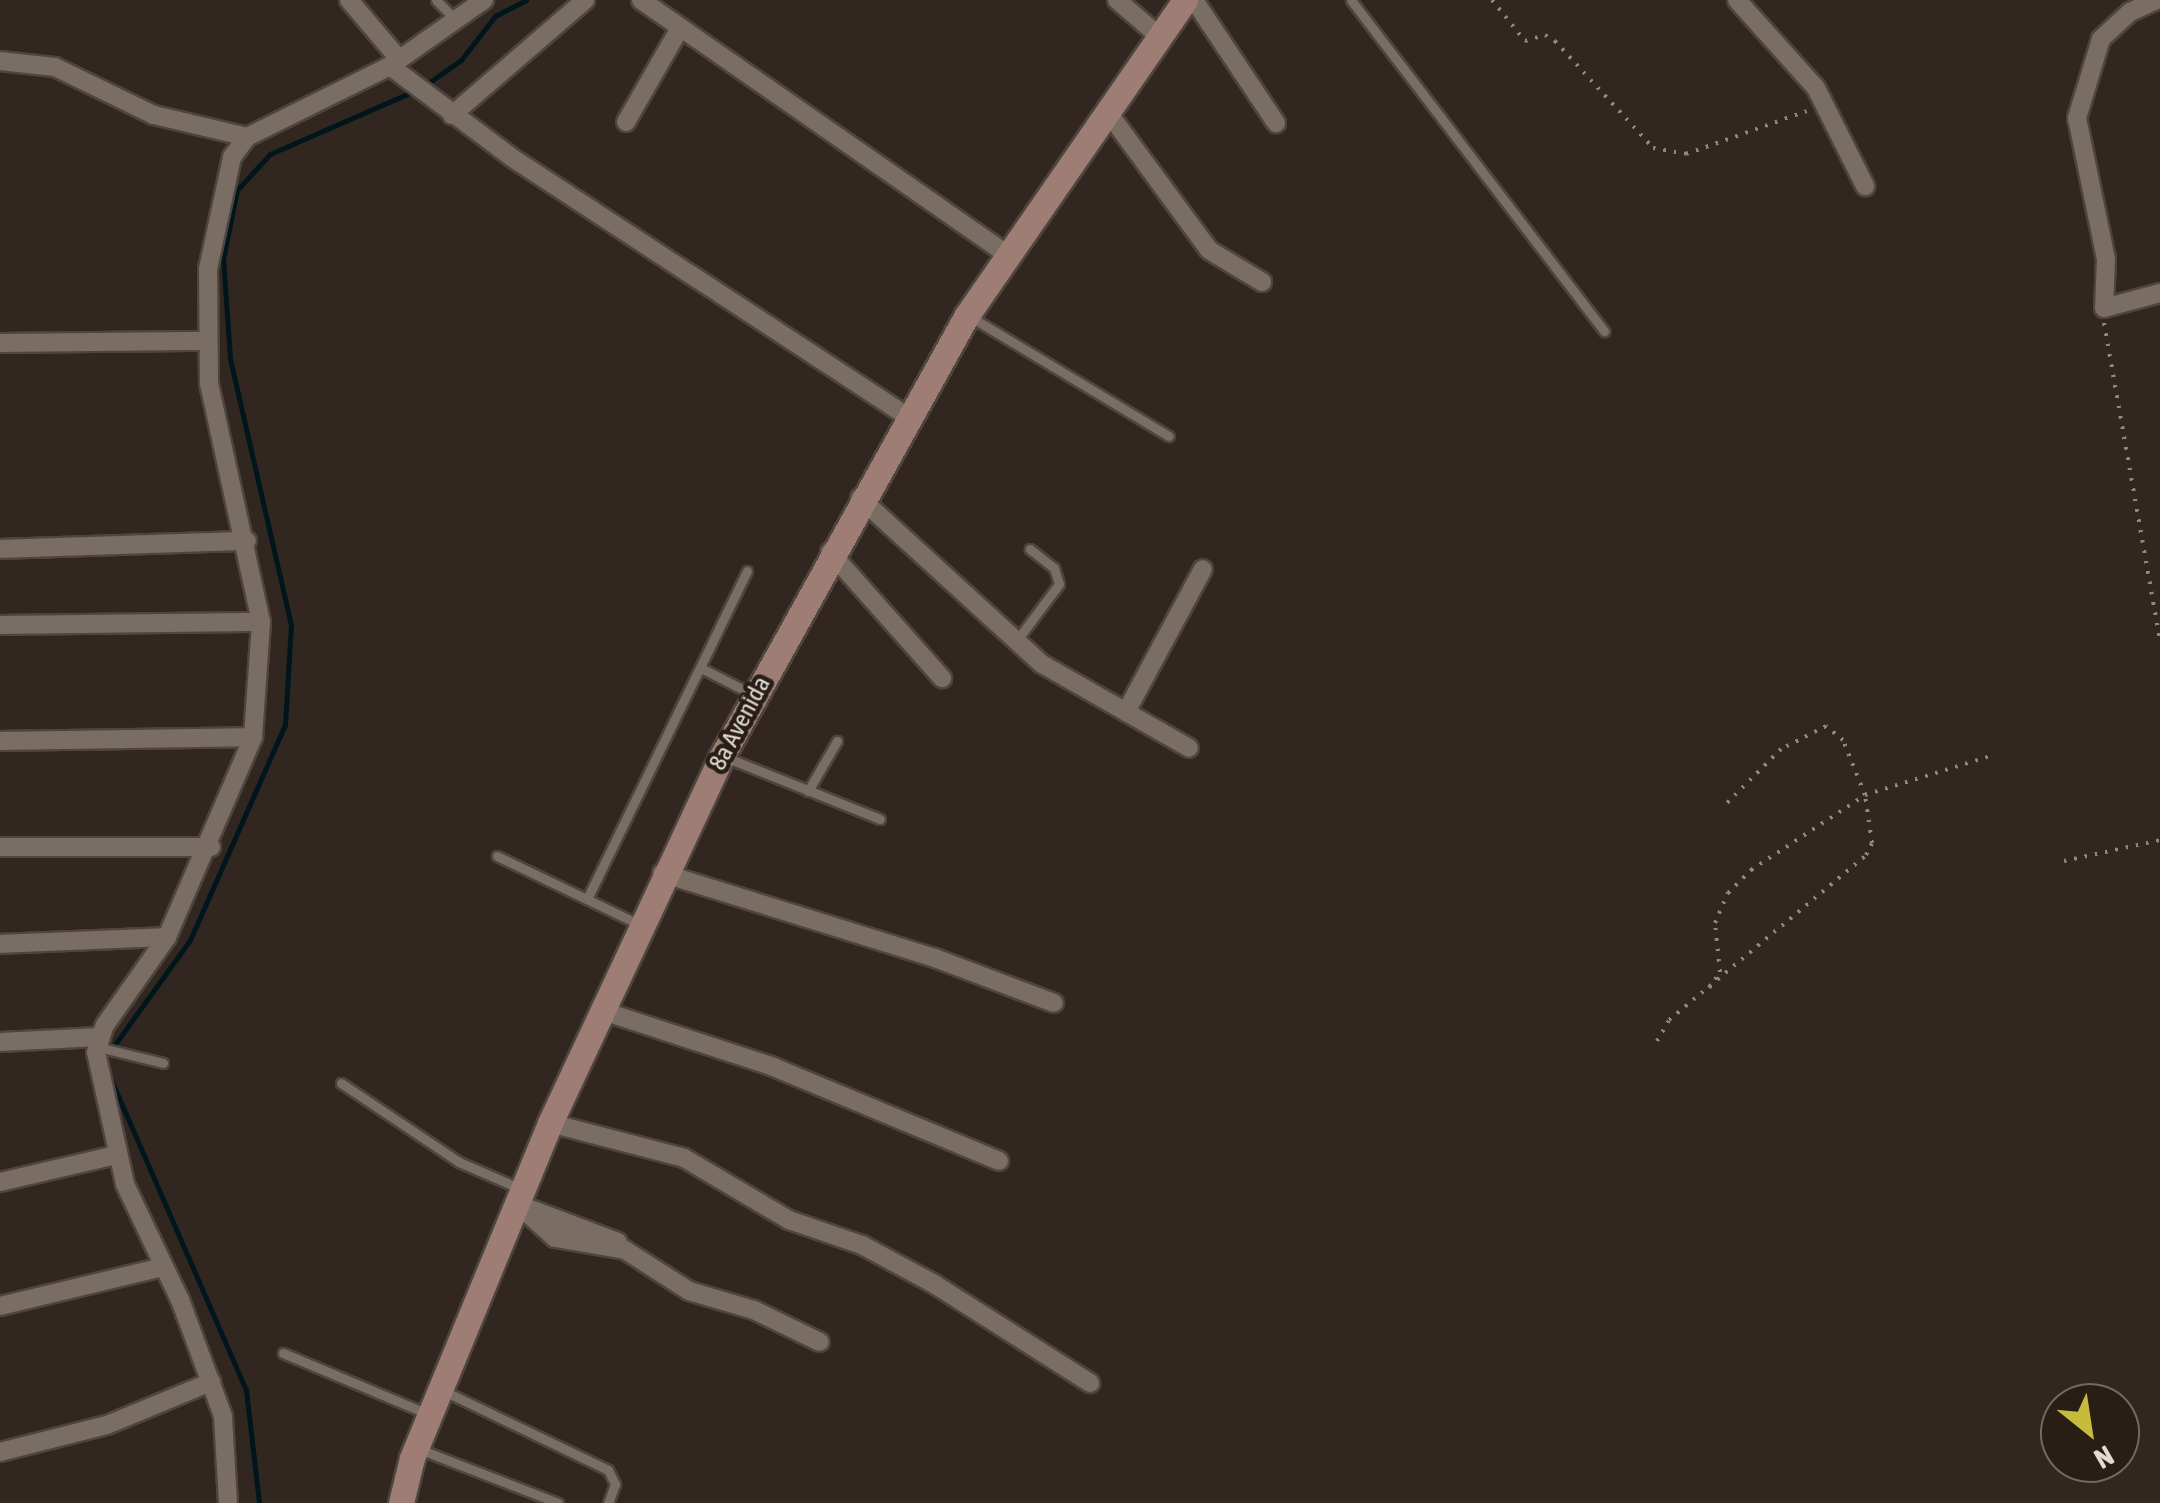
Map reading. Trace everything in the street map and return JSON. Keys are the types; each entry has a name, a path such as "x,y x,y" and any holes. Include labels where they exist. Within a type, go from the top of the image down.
{"street":[{"path":"349,0 394,62 447,111 906,415"},
{"path":"228,1503 228,1442 211,1382 116,1155 99,1044 167,937 210,847 254,737 261,622 204,341 212,252 232,157 247,137 394,62 484,0"},
{"path":"447,111 584,0"},
{"path":"641,0 1007,254"},
{"path":"1117,0 1160,36"},
{"name":"8a Avenida","path":"401,1503 416,1448 550,1123 662,872 722,756 906,415 967,315 1185,0"},
{"path":"1194,0 1276,124"},
{"path":"1737,0 1824,102 1865,186"},
{"path":"2156,0 2130,12 2100,40 2077,118 2106,259 2104,308 2160,294"},
{"path":"626,122 679,30"},
{"path":"0,61 55,67 154,114 247,137"},
{"path":"1106,111 1210,250 1262,282"},
{"path":"0,343 204,341"},
{"path":"860,498 1042,664 1189,748"},
{"path":"0,549 247,541"},
{"path":"830,552 942,678"},
{"path":"1126,712 1203,569"},
{"path":"0,625 261,622"},
{"path":"0,741 254,737"},
{"path":"0,848 210,847"},
{"path":"662,872 924,954 1054,1003"},
{"path":"0,944 167,937"},
{"path":"600,1010 771,1066 999,1160"},
{"path":"0,1042 99,1044"},
{"path":"550,1123 684,1158 789,1220 862,1245 934,1284 1090,1383"},
{"path":"0,1182 116,1155"},
{"path":"519,1196 652,1256 689,1291 754,1310 820,1342"},
{"path":"0,1306 163,1267"},
{"path":"0,1452 107,1425 211,1382"}],"lane":[{"path":"436,0 457,21"},
{"path":"1351,0 1604,331"},
{"path":"967,315 1168,436"},
{"path":"1016,640 1059,584 1054,568 1030,549"},
{"path":"587,899 747,571"},
{"path":"702,668 754,695"},
{"path":"808,791 837,741"},
{"path":"722,756 880,819"},
{"path":"497,856 638,924"},
{"path":"99,1044 163,1062"},
{"path":"342,1083 459,1162 519,1196"},
{"path":"283,1353 431,1415"},
{"path":"442,1390 608,1470 614,1484 608,1503"},
{"path":"416,1448 558,1503"}],"path":[{"path":"1492,0 1526,42 1545,36 1555,41 1653,148 1686,154 1824,102"},
{"path":"2104,308 2105,353 2160,639"},
{"path":"1658,1041 1669,1020 1704,995 1803,902 1866,855 1872,842 1865,794 1843,740 1826,726 1781,748 1726,804"},
{"path":"1704,995 1720,972 1715,923 1728,894 1751,870 1865,794 1990,756"},
{"path":"2064,861 2160,840"}],"waterway":[{"path":"424,86 461,60 495,16 526,0"},
{"path":"103,1061 190,940 285,725 291,625 230,358 223,259 237,190 270,154 414,91"},
{"path":"109,1075 246,1390 259,1503"}]}
